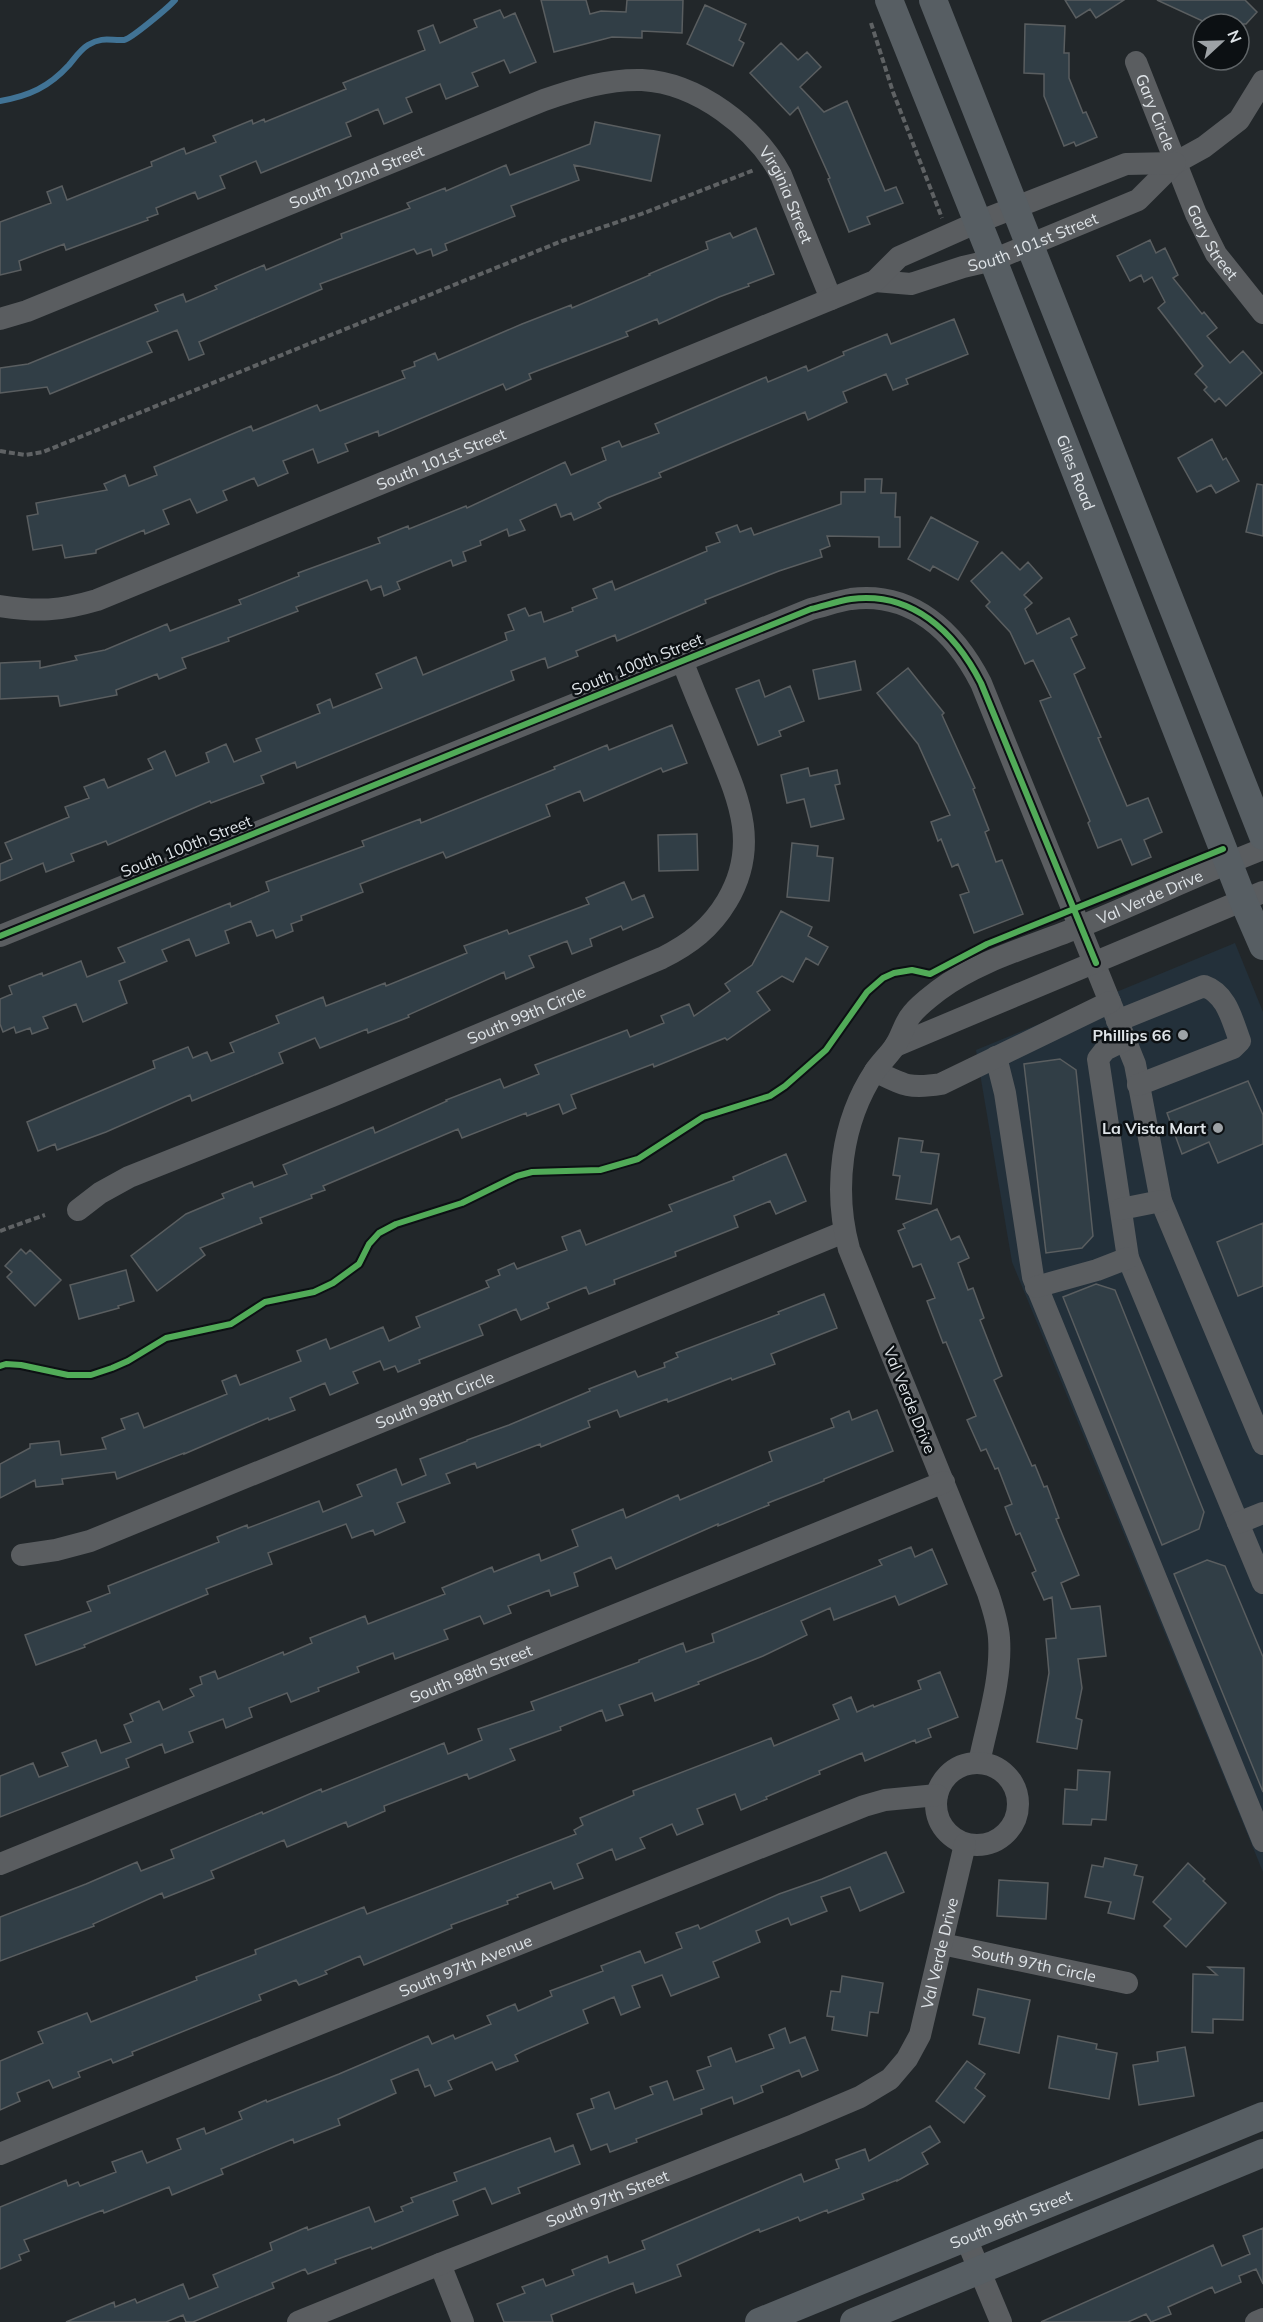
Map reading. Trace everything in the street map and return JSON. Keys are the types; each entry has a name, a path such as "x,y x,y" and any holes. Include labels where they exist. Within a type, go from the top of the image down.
{"main road":[{"name":"Giles Road","path":"889,0 1228,863 1253,896 1263,946"},
{"path":"933,0 1263,836"},
{"name":"South 96th Street","path":"759,2322 1263,2116"},
{"name":"South 96th Street","path":"854,2322 1263,2153"}],"street":[{"name":"Gary Circle","path":"1136,62 1175,163"},
{"name":"South 102nd Street","path":"0,319 27,311 578,88 610,82 644,80 675,87 703,99 718,109"},
{"name":"South 101st Street","path":"874,281 911,284 993,260 1138,200 1175,163 1204,147 1239,120 1263,81"},
{"name":"Virginia Street","path":"718,109 750,135 772,158 782,175 831,299"},
{"name":"South 101st Street","path":"0,606 32,611 69,609 97,600 874,281 899,257 978,222 1126,164 1175,163"},
{"name":"Gary Street","path":"1175,163 1196,214 1216,254 1263,314"},
{"name":"South 100th Street","path":"0,936 811,609 851,599 884,599 910,606 932,619 953,639 971,663 981,683 1135,1064 1161,1201 1263,1444"},
{"name":"South 99th Circle","path":"78,1210 100,1192 129,1177 332,1096 662,958 682,948 701,933 722,908 734,888 742,865 744,830 736,795 682,660"},
{"name":"Val Verde Drive","path":"979,1763 997,1673 999,1635 988,1593 855,1265 844,1232 841,1185 845,1148 856,1108 875,1071 895,1046 912,1014 940,989 994,961 1263,849"},
{"name":"Val Verde Drive","path":"895,1046 1253,896"},
{"path":"875,1071 917,1088 941,1084 996,1057 1118,1021 1204,986 1216,990 1226,1005 1240,1041 1233,1048 1138,1085"},
{"path":"1118,1021 1105,1050 1098,1059 1128,1258 1263,1583"},
{"path":"996,1057 1005,1093 1024,1224 1036,1287 1263,1841"},
{"path":"1121,1209 1161,1201"},
{"name":"South 98th Circle","path":"22,1555 56,1550 90,1541 844,1232"},
{"path":"1036,1287 1098,1270 1128,1258"},
{"name":"South 98th Street","path":"0,1864 944,1482"},
{"path":"1238,1523 1263,1513"},
{"path":"979,1763 1001,1771 1010,1780 1018,1801 1011,1827 1003,1836 992,1843 978,1846 965,1844 953,1838 940,1823 936,1810 937,1795 945,1778 955,1769 979,1763"},
{"name":"South 97th Avenue","path":"0,2154 864,1806 885,1800 937,1795"},
{"name":"Val Verde Drive","path":"907,2059 920,2035 965,1844"},
{"name":"South 97th Circle","path":"942,1944 1127,1983"},
{"name":"South 97th Street","path":"298,2322 794,2126 860,2097 890,2079 907,2059"},
{"path":"966,2238 1001,2322"},
{"path":"440,2264 463,2322"},
{"path":"1256,2322 1263,2319"}],"path":[{"path":"871,22 892,93 942,214 941,222"},
{"path":"0,451 25,455 43,452 562,241 644,213 759,168"},
{"path":"0,1231 45,1215"}],"shaded area":[{"path":"1235,943 1263,1012 1263,1872 1012,1262 976,1050"}],"building":[{"path":"541,0 586,0 590,14 601,11 626,12 627,0 683,0 682,33 642,31 642,38 612,37 554,52"},
{"path":"1065,0 1124,0 1096,18 1090,9 1076,18"},
{"path":"1157,0 1245,0 1257,12 1251,19 1251,12 1191,12 1191,16"},
{"path":"705,5 746,24 739,40 744,43 733,66 687,44"},
{"path":"500,10 504,18 515,13 536,62 510,73 504,60 472,73 478,86 446,99 440,84 406,98 412,112 384,124 378,109 346,123 351,136 261,173 256,161 220,176 225,188 198,199 195,192 156,208 158,214 147,218 148,220 66,250 64,244 19,261 21,270 0,275 0,222 51,203 47,192 62,186 67,200 152,166 151,162 184,148 186,154 216,142 213,136 252,120 253,124 264,119 265,122 346,89 343,83 425,50 418,31 433,25 440,43 477,27 474,20"},
{"path":"1025,24 1065,26 1064,53 1069,53 1069,78 1083,113 1086,112 1097,137 1076,146 1074,142 1064,146 1044,96 1044,74 1024,73"},
{"path":"781,43 798,60 807,52 821,67 800,87 824,112 847,101 885,191 896,187 903,203 867,217 870,224 849,232 828,179 830,178 798,107 790,115 750,73"},
{"path":"595,122 660,135 651,181 574,165 579,180 511,206 515,216 445,244 447,250 433,256 431,249 417,254 414,249 320,284 322,289 199,342 204,354 189,360 177,330 147,342 152,352 50,394 47,387 0,393 0,368 28,364 158,311 155,305 183,294 186,302 217,289 215,286 264,265 266,270 342,238 341,234 410,208 407,203 445,188 446,191 506,165 510,175 590,144"},
{"path":"756,228 774,274 748,284 749,286 659,324 657,319 626,332 628,336 529,374 531,379 506,390 503,384 379,436 378,431 345,444 348,451 318,463 313,449 283,461 288,473 258,486 254,478 223,491 227,500 197,513 190,499 163,510 169,524 145,534 144,530 96,550 96,553 65,558 62,545 33,550 27,516 38,514 36,503 107,490 104,484 125,475 129,486 157,475 154,467 251,426 253,431 317,405 320,411 405,378 402,371 415,366 414,362 435,353 438,360 522,324 571,305 572,308 708,249 706,242 730,233 733,238"},
{"path":"1150,240 1156,253 1165,248 1178,275 1173,278 1202,314 1204,312 1217,328 1207,336 1230,363 1243,351 1262,373 1226,406 1219,398 1215,402 1204,390 1207,387 1195,374 1203,366 1158,308 1165,302 1152,277 1144,282 1141,275 1130,281 1117,256"},
{"path":"954,319 968,354 906,379 908,384 893,390 886,374 843,392 847,402 808,420 805,412 659,473 661,477 607,498 598,503 601,508 574,520 571,513 561,517 556,504 520,520 525,530 509,536 507,529 480,541 481,545 463,552 466,561 453,566 451,560 397,582 400,589 384,596 381,586 371,590 367,580 296,607 298,611 228,638 229,641 182,658 186,668 159,679 157,674 116,690 117,695 60,706 58,696 0,699 0,663 40,661 40,668 77,660 75,656 105,650 167,624 170,631 241,604 239,600 299,576 298,573 380,543 378,538 408,526 409,529 466,506 467,508 565,462 571,475 606,460 602,448 619,441 622,447 659,433 655,424 766,377 768,382 806,366 808,371 844,355 843,352 887,334 891,344"},
{"path":"1212,439 1223,460 1226,458 1239,481 1216,493 1211,485 1197,492 1178,458"},
{"path":"865,479 882,479 881,493 896,493 895,517 900,517 900,547 879,547 879,537 827,536 830,546 820,550 822,557 705,600 706,603 617,641 615,635 576,651 578,656 548,668 545,658 511,671 514,680 297,768 295,762 261,776 264,783 211,803 210,801 108,845 106,841 71,854 74,861 46,872 43,863 0,881 0,864 12,859 5,843 69,817 65,807 89,798 84,787 104,779 108,788 153,769 148,759 165,751 176,776 209,762 206,753 226,744 234,762 261,751 256,739 320,713 317,705 330,699 333,708 382,688 376,674 416,657 423,675 507,640 505,633 514,630 508,615 525,608 529,616 541,612 544,622 573,611 572,608 597,598 593,589 612,581 615,590 707,551 706,547 720,542 716,533 737,525 740,532 751,528 754,535 841,504 841,492 865,492"},
{"path":"1257,484 1263,485 1263,536 1246,532"},
{"path":"931,517 978,542 958,580 933,566 930,571 908,559"},
{"path":"1002,552 1020,570 1028,562 1042,578 1024,595 1032,603 1025,609 1037,634 1069,618 1077,635 1071,638 1085,668 1074,674 1127,806 1148,798 1162,832 1144,840 1151,857 1132,865 1121,839 1098,848 1088,823 1090,821 1040,701 1051,697 1033,660 1025,664 1010,632 986,606 990,602 971,581"},
{"path":"855,661 861,690 819,699 813,670"},
{"path":"908,668 944,713 942,715 975,788 973,789 989,830 985,832 996,862 1002,860 1023,914 974,933 960,895 969,892 958,864 952,867 941,839 938,841 931,822 950,815 918,744 877,693"},
{"path":"759,680 765,697 790,686 804,721 779,731 781,736 758,745 736,689"},
{"path":"672,725 687,763 663,772 661,768 584,801 580,791 546,805 550,816 446,858 443,852 360,884 363,892 301,916 302,920 291,924 293,931 276,938 273,930 257,936 251,921 225,931 229,943 196,956 189,939 162,950 167,961 119,981 127,1003 83,1022 76,1004 43,1017 48,1028 32,1034 30,1028 16,1033 14,1027 3,1032 0,1024 0,999 12,994 9,986 81,961 87,977 125,962 118,948 230,903 231,907 269,891 266,882 364,846 362,841 420,819 421,823 555,769 554,767 607,745 609,750"},
{"path":"808,768 810,776 837,770 840,784 835,785 844,819 811,827 804,799 787,803 781,775"},
{"path":"697,834 698,870 659,871 658,835"},
{"path":"792,843 818,846 817,856 833,858 829,901 787,897"},
{"path":"624,882 632,900 644,895 653,917 623,930 621,926 590,939 592,946 572,954 567,941 529,956 534,967 506,979 504,972 408,1015 409,1017 368,1033 367,1029 320,1048 315,1038 279,1053 283,1063 192,1101 190,1095 106,1132 57,1150 55,1144 38,1151 27,1122 155,1068 153,1061 188,1047 193,1058 207,1052 211,1061 234,1052 230,1043 279,1023 276,1016 323,997 326,1006 385,983 386,986 467,953 464,946 507,930 509,934 589,904 586,898"},
{"path":"781,911 812,927 808,936 828,947 818,965 806,958 793,982 782,976 757,992 770,1010 727,1040 725,1038 654,1067 653,1064 571,1095 576,1108 563,1114 559,1104 527,1116 526,1113 462,1138 458,1129 323,1186 325,1190 311,1195 312,1198 260,1218 262,1223 200,1248 205,1255 157,1291 131,1256 186,1214 224,1198 222,1194 252,1182 254,1187 287,1174 283,1165 373,1127 375,1133 446,1100 500,1079 504,1088 539,1074 535,1065 627,1030 630,1037 664,1023 661,1016 689,1004 694,1016 730,991 725,984 752,965"},
{"path":"1060,1059 1076,1070 1093,1236 1082,1248 1046,1253 1024,1064"},
{"name":"La Vista Mart","path":"1248,1081 1263,1115 1263,1144 1218,1163 1209,1142 1182,1154 1167,1113"},
{"path":"899,1138 923,1141 921,1152 939,1154 931,1204 896,1199 900,1176 893,1175"},
{"path":"786,1154 806,1201 776,1214 770,1201 734,1216 738,1227 675,1252 676,1256 614,1280 615,1284 589,1294 586,1287 547,1303 549,1308 521,1320 516,1309 479,1325 483,1335 419,1360 420,1363 398,1372 395,1366 384,1370 380,1361 353,1372 358,1383 330,1395 325,1383 290,1398 295,1410 269,1420 268,1418 184,1454 117,1479 115,1472 62,1479 63,1484 36,1487 35,1480 0,1498 0,1464 30,1448 30,1444 59,1441 61,1455 106,1449 102,1438 125,1429 121,1419 138,1413 144,1428 227,1394 222,1381 236,1375 240,1385 301,1361 297,1351 326,1339 330,1349 383,1327 389,1341 420,1327 416,1317 489,1287 486,1281 500,1275 498,1270 514,1263 517,1269 567,1250 562,1237 580,1230 586,1245 672,1211 669,1205 734,1180 733,1177"},
{"path":"937,1209 951,1240 959,1236 969,1258 958,1263 968,1290 973,1288 984,1318 980,1320 1002,1376 994,1380 1032,1466 1035,1465 1044,1487 1047,1486 1059,1518 1056,1519 1079,1575 1061,1583 1071,1609 1100,1606 1106,1656 1078,1659 1082,1688 1076,1718 1082,1720 1077,1749 1037,1742 1049,1673 1046,1639 1056,1638 1052,1597 1044,1600 1032,1573 1036,1571 1020,1533 1016,1535 1005,1507 1012,1504 998,1468 995,1469 986,1449 981,1451 967,1420 976,1416 927,1301 935,1298 921,1264 913,1267 898,1231 905,1228 903,1224"},
{"path":"1263,1223 1263,1286 1238,1296 1217,1242"},
{"path":"21,1249 26,1254 30,1250 61,1280 35,1306 7,1277 12,1272 5,1266"},
{"path":"126,1270 134,1301 118,1306 119,1308 79,1319 70,1285"},
{"path":"1096,1284 1115,1290 1204,1512 1199,1529 1162,1545 1063,1297"},
{"path":"824,1294 837,1328 771,1354 775,1364 668,1402 667,1399 620,1417 617,1410 588,1421 590,1427 541,1447 540,1444 477,1468 475,1463 446,1474 450,1483 397,1503 405,1522 375,1535 373,1530 352,1538 346,1524 268,1553 272,1564 206,1589 208,1594 84,1645 85,1647 36,1665 25,1635 91,1611 87,1602 110,1593 108,1586 219,1542 217,1537 247,1525 248,1528 319,1501 323,1512 362,1496 357,1485 396,1469 402,1485 426,1475 420,1459 509,1425 635,1371 638,1377 665,1367 664,1363 678,1357 676,1353 779,1314 778,1312"},
{"path":"877,1410 893,1451 616,1569 611,1557 574,1573 578,1586 551,1596 549,1590 508,1606 511,1613 484,1624 480,1616 444,1630 448,1639 395,1659 393,1653 357,1667 359,1672 318,1688 319,1691 291,1702 287,1693 249,1708 252,1717 226,1728 223,1719 189,1732 193,1742 165,1753 162,1744 126,1759 129,1767 0,1817 0,1776 33,1763 39,1777 68,1766 62,1753 96,1740 101,1753 131,1742 124,1725 133,1721 130,1714 159,1701 163,1710 194,1696 190,1689 202,1684 200,1677 215,1671 218,1679 283,1652 284,1655 312,1643 310,1638 365,1616 368,1624 445,1594 442,1588 492,1567 494,1572 539,1554 541,1561 578,1546 572,1530 623,1509 626,1518 678,1495 680,1500 772,1461 769,1452 834,1427 831,1419 849,1411 852,1420"},
{"path":"911,1547 915,1557 932,1549 947,1584 899,1605 895,1596 834,1620 830,1608 801,1621 807,1635 763,1656 698,1682 699,1684 655,1701 652,1693 619,1705 623,1715 606,1721 602,1710 560,1727 561,1730 510,1749 515,1760 469,1779 467,1774 384,1806 385,1811 348,1827 346,1822 287,1847 284,1840 211,1871 214,1878 164,1898 162,1893 93,1924 94,1926 0,1961 0,1917 137,1862 141,1871 174,1858 171,1850 262,1812 263,1814 321,1789 322,1792 444,1743 448,1754 482,1740 478,1729 534,1710 531,1702 683,1643 686,1652 714,1642 712,1634 882,1565 879,1560"},
{"path":"1207,1560 1225,1566 1263,1657 1263,1792 1174,1574"},
{"path":"940,1672 958,1717 928,1729 931,1737 916,1743 915,1740 865,1761 862,1753 819,1771 820,1774 741,1810 735,1794 697,1809 703,1824 677,1835 672,1824 640,1838 645,1848 616,1860 612,1849 577,1864 583,1878 554,1889 551,1882 517,1895 518,1897 507,1901 508,1904 451,1925 452,1928 364,1965 360,1956 325,1971 327,1974 299,1985 296,1980 259,1995 261,2000 132,2052 133,2055 113,2063 111,2059 78,2072 80,2077 53,2088 49,2080 17,2093 20,2101 0,2110 0,2061 43,2043 38,2032 87,2013 91,2022 197,1980 196,1977 256,1954 255,1950 364,1907 367,1914 576,1834 574,1830 583,1825 580,1818 634,1795 633,1791 771,1738 774,1746 839,1719 833,1705 851,1697 857,1712 873,1705 874,1707 921,1689 918,1681"},
{"path":"1078,1770 1110,1772 1106,1820 1092,1819 1091,1825 1063,1824 1065,1789 1077,1790"},
{"path":"886,1852 904,1892 860,1911 850,1887 821,1897 827,1911 791,1925 788,1918 756,1931 760,1942 713,1962 719,1977 671,1996 662,1975 632,1986 640,2007 621,2015 614,1997 583,2010 588,2023 515,2055 518,2061 496,2070 492,2062 448,2081 452,2089 435,2096 430,2085 425,2087 418,2069 391,2080 396,2093 338,2119 340,2125 294,2143 293,2139 221,2169 223,2174 172,2195 169,2187 104,2213 103,2210 24,2240 29,2251 19,2255 21,2260 0,2269 0,2207 66,2180 68,2186 78,2182 80,2186 116,2172 112,2162 142,2151 147,2163 181,2149 177,2139 204,2128 206,2134 242,2119 239,2112 266,2100 267,2102 339,2074 428,2036 432,2044 453,2035 455,2039 491,2024 487,2016 515,2004 518,2011 552,1996 550,1991 603,1971 601,1966 640,1951 645,1963 682,1948 676,1933 698,1925 700,1929 779,1894"},
{"path":"1105,1858 1137,1865 1134,1875 1143,1877 1134,1919 1108,1913 1111,1902 1085,1897 1092,1865 1103,1867"},
{"path":"1188,1863 1226,1903 1186,1947 1164,1926 1171,1919 1153,1902"},
{"path":"999,1880 1048,1883 1046,1919 997,1916"},
{"path":"1208,1967 1244,1968 1243,2020 1213,2019 1213,2033 1192,2032 1193,1974 1217,1975"},
{"path":"842,1976 883,1983 878,2013 870,2012 867,2036 832,2030 834,2017 827,2016 831,1991 840,1992"},
{"path":"978,1989 1030,2000 1019,2053 979,2044 985,2018 973,2015"},
{"path":"785,2028 790,2043 805,2037 818,2070 802,2077 799,2070 761,2086 763,2092 734,2104 732,2097 701,2109 702,2114 636,2139 637,2142 610,2152 607,2144 591,2150 577,2114 594,2108 591,2099 609,2092 615,2109 653,2094 650,2087 667,2081 674,2100 704,2089 697,2071 711,2066 708,2057 731,2048 736,2062 774,2048 769,2035"},
{"path":"1058,2036 1097,2044 1096,2049 1117,2053 1109,2099 1049,2088"},
{"path":"1185,2047 1194,2096 1139,2105 1133,2065 1158,2061 1157,2052"},
{"path":"967,2061 985,2074 975,2088 985,2096 964,2123 936,2101"},
{"path":"930,2126 940,2142 922,2153 928,2164 897,2181 862,2194 864,2199 800,2221 798,2217 760,2232 759,2229 677,2265 681,2276 636,2293 633,2283 551,2315 553,2322 504,2322 497,2304 525,2293 522,2287 543,2279 546,2286 574,2275 572,2270 607,2256 609,2263 645,2249 642,2241 801,2174 804,2182 839,2168 836,2160 865,2149 869,2161"},
{"path":"550,2138 555,2152 573,2145 580,2164 518,2188 520,2193 492,2204 485,2188 453,2201 458,2215 372,2249 371,2247 335,2260 336,2263 308,2274 305,2269 272,2283 274,2288 193,2322 186,2322 183,2315 166,2322 66,2322 114,2302 115,2307 135,2299 137,2303 183,2284 189,2299 218,2287 213,2275 272,2250 270,2243 307,2227 308,2230 369,2207 375,2222 403,2211 401,2207 413,2202 411,2198 457,2181 454,2173"},
{"path":"1263,2228 1263,2284 1256,2269 1239,2276 1241,2282 1215,2293 1212,2287 1168,2307 1171,2314 1151,2322 1146,2314 1128,2322 1041,2322 1213,2245 1222,2266 1250,2254 1243,2236"}],"waterway":[{"path":"0,101 29,93 46,85 61,73 82,49 93,42 128,38 175,0"}],"cycle path":[{"path":"0,936 811,609 851,599 873,598 912,609 929,619 945,632 970,664 981,683 1096,963"},
{"path":"0,1366 21,1365 68,1375 91,1375 128,1361 166,1338 231,1324 265,1302 314,1292 333,1283 359,1264 369,1244 379,1233 396,1224 462,1203 517,1176 532,1172 600,1170 638,1159 703,1117 770,1096 785,1086 826,1050 867,992 883,978 894,973 912,970 930,974 987,944 1223,849"}],"place":[{"name":"Phillips 66","path":"1183,1035"},
{"name":"La Vista Mart","path":"1218,1128"}]}
